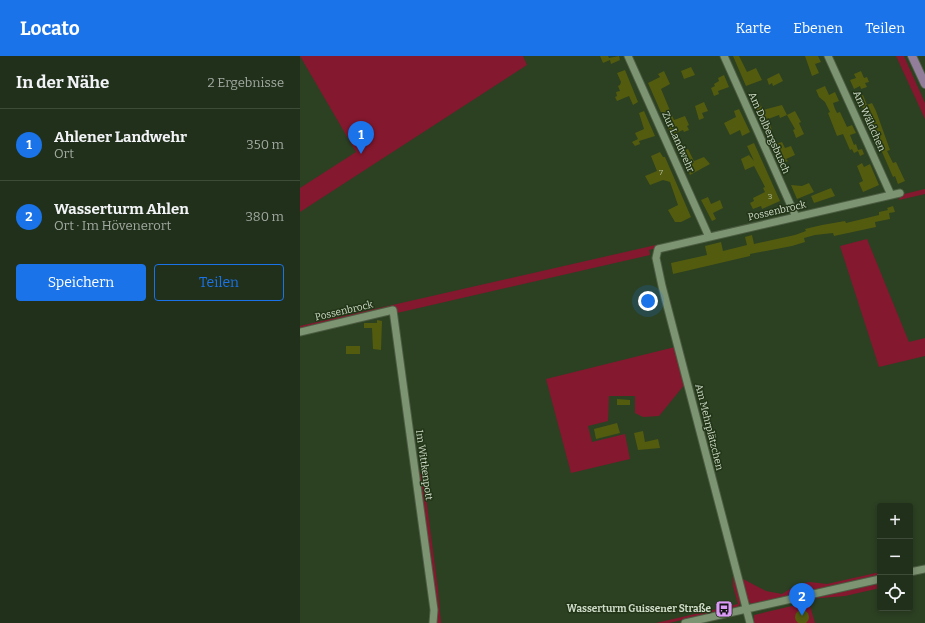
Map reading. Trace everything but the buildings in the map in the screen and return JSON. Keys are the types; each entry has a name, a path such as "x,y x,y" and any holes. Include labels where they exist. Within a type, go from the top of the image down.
{"main road":[{"path":"912,56 925,84"}],"street":[{"name":"Zur Landwehr","path":"628,56 709,237"},
{"name":"Am Dolbergsbusch","path":"724,56 796,217"},
{"name":"Am Wäldchen","path":"828,56 891,195"},
{"name":"Possenbrock","path":"658,249 900,193"},
{"name":"Am Mehrplätzchen","path":"658,249 656,258 662,286 750,623"},
{"name":"Possenbrock","path":"300,332 393,310"},
{"name":"Im Wittkenpott","path":"393,310 434,610 433,623"},
{"path":"913,571 925,569"},
{"path":"685,623 877,580"}],"shaded area":[{"path":"300,56 523,56 527,65 300,212 300,188 356,152"},
{"path":"896,56 904,56 925,103 925,119"},
{"path":"925,189 925,194 899,200 900,195"},
{"path":"867,239 909,342 925,338 925,356 879,367 840,246"},
{"path":"656,245 656,248 649,250 650,255 397,313 396,308 393,308 300,330 300,326"},
{"path":"675,347 685,384 659,416 643,417 635,413 635,396 609,396 608,421 588,426 592,442 625,434 630,459 571,473 546,379"},
{"path":"416,463 424,482 441,623 436,623"},
{"path":"733,572 741,602 738,607 669,623 656,623 738,604 733,586"},
{"path":"877,573 877,576 752,604 748,602 741,578 766,591 782,594 798,584 810,582 827,584"},
{"path":"877,584 877,589 845,596 809,599"},
{"path":"809,602 815,623 754,623 754,615"}],"place":[{"name":"Ahlener Landwehr","path":"361,154"},
{"name":"Wasserturm Guissener Straße","path":"724,609"},
{"name":"Wasserturm Ahlen","path":"802,616"}]}
